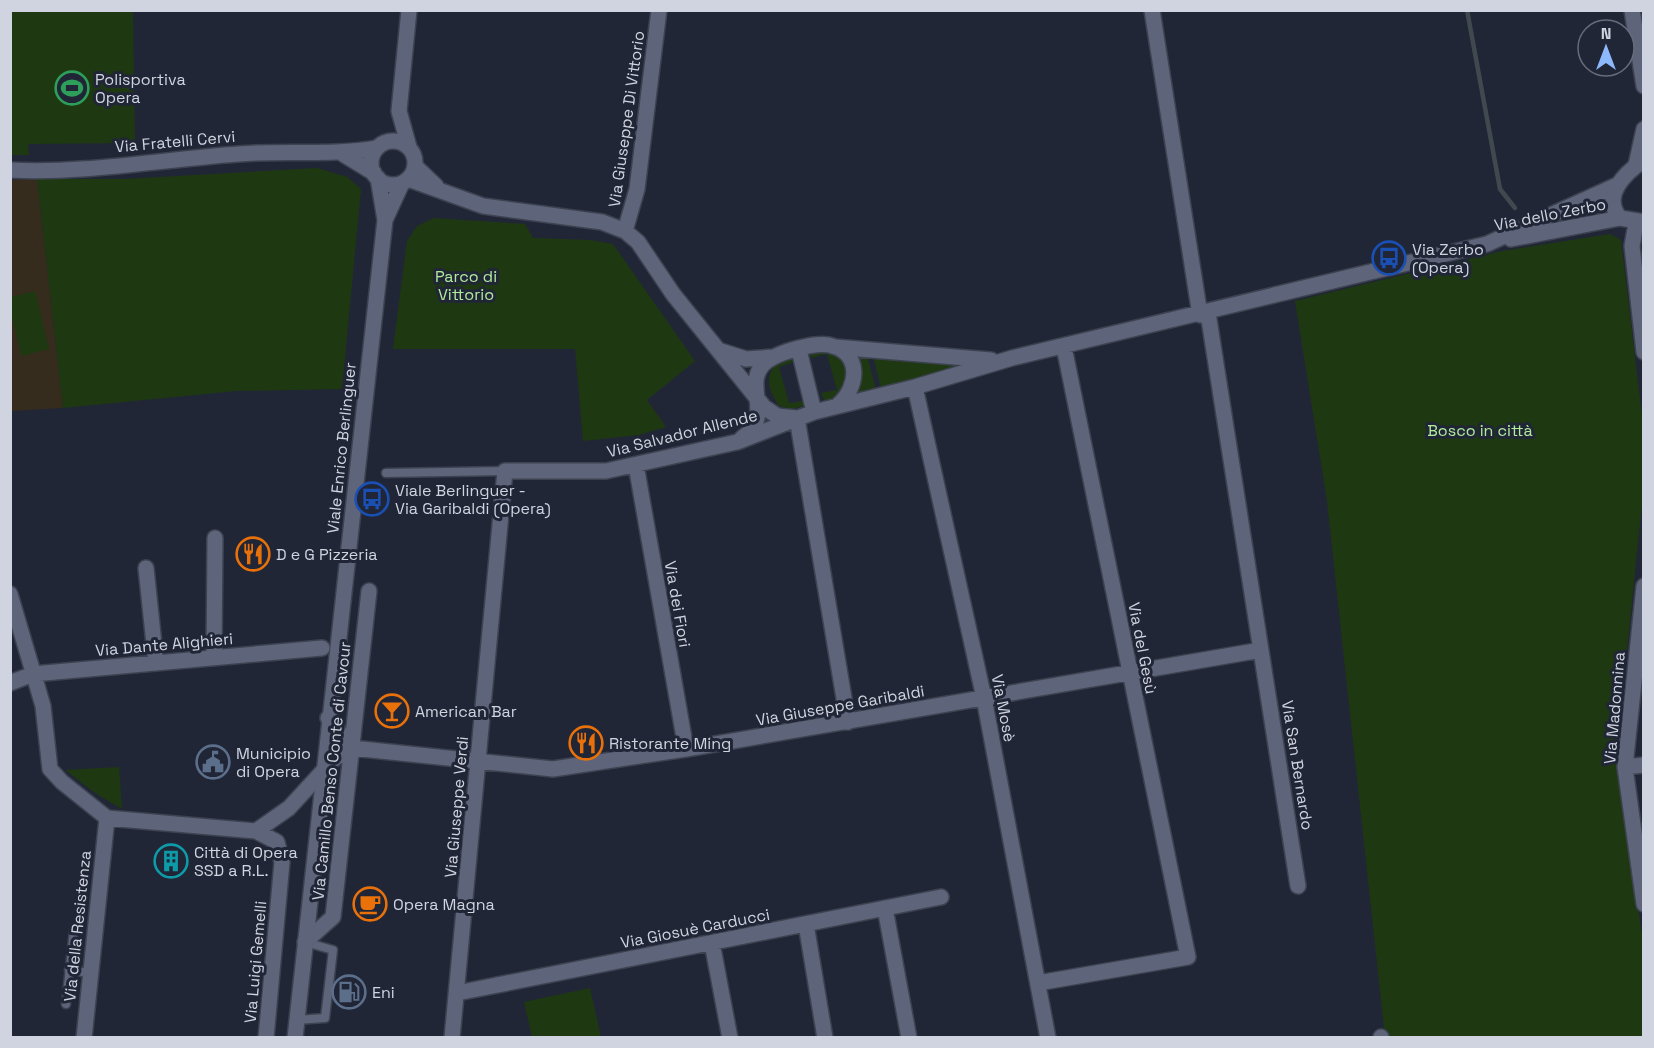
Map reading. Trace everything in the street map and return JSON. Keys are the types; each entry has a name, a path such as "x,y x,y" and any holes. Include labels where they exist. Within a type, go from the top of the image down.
{"street":[{"path":"408,176 413,152 409,147 399,111 409,10"},
{"name":"Via Giuseppe Di Vittorio","path":"625,231 638,189 659,10"},
{"name":"Via San Bernardo","path":"1152,10 1261,650 1298,886"},
{"path":"1632,10 1644,86"},
{"path":"376,176 371,160 399,111"},
{"path":"1640,163 1644,129"},
{"path":"379,146 393,140 409,147"},
{"name":"Via Fratelli Cervi","path":"10,170 52,170 267,152 344,154 379,146"},
{"path":"344,154 390,184 408,176 483,206 602,222 625,231 638,242 664,282 770,412 781,417 797,418 848,722"},
{"name":"Via dello Zerbo","path":"1620,218 1613,206 1617,185 1640,163"},
{"name":"Viale Enrico Berlinguer","path":"294,1038 385,220 376,176"},
{"name":"Viale Enrico Berlinguer","path":"385,220 408,176"},
{"path":"715,347 740,359 776,356 823,345 974,360 1012,358 1204,314 1487,244 1617,185"},
{"name":"Via dello Zerbo","path":"1487,244 1620,218 1640,223"},
{"path":"1640,223 1632,246 1644,352"},
{"path":"832,346 845,354 854,372 851,392 838,405"},
{"name":"Via del Gesù","path":"1038,983 1188,957 1064,347"},
{"path":"799,350 814,412"},
{"name":"Via Salvador Allende","path":"757,396 755,387 758,372 765,363 776,356"},
{"name":"Via Salvador Allende","path":"505,471 606,471 636,465 737,442 814,412 915,387 1012,358"},
{"name":"Via Mosè","path":"915,387 984,698 1048,1038"},
{"path":"737,442 755,426 759,410 757,396"},
{"name":"Via dei Fiori","path":"636,465 686,749"},
{"name":"Via Giuseppe Verdi","path":"452,1038 505,471"},
{"path":"214,658 215,538"},
{"path":"146,568 156,663"},
{"name":"Via Madonnina","path":"1644,586 1625,767 1644,904"},
{"name":"Via Camillo Benso Conte di Cavour","path":"305,942 333,917 369,591"},
{"path":"10,594 43,706 50,769 62,782 107,818 256,831 289,808 335,758 352,748 328,718"},
{"name":"Via Dante Alighieri","path":"10,683 33,674 322,648"},
{"name":"Via Giuseppe Garibaldi","path":"352,748 553,769 848,722 1261,650"},
{"path":"1625,767 1644,765"},
{"name":"Via della Resistenza","path":"84,1038 107,818"},
{"name":"Via Luigi Gemelli","path":"256,831 277,842 282,862 266,1038"},
{"name":"Via Giosuè Carducci","path":"457,993 940,897"},
{"path":"885,908 909,1038"},
{"path":"806,924 825,1038"},
{"path":"712,943 730,1038"}],"lane":[{"name":"Via Salvador Allende","path":"386,473 505,471"},
{"path":"66,1004 74,930"},
{"path":"296,1020 325,1018 333,950 305,942"},
{"path":"69,970 90,973"}],"shaded area":[{"path":"37,179 63,408 11,411 11,180"}],"green space":[{"name":"Polisportiva Opera","path":"10,11 133,11 135,143 28,144 29,155 11,155"},
{"path":"317,168 347,177 361,189 342,389 236,391 63,408 37,179 125,179"},
{"name":"Parco di Vittorio","path":"434,218 525,224 533,238 590,240 613,244 695,361 647,400 666,427 639,435 583,441 575,349 393,349 407,241 417,226"},
{"name":"Bosco in città","path":"1610,234 1621,240 1643,424 1644,484 1616,758 1643,942 1643,1037 1385,1037 1327,501 1295,301 1502,251"},
{"path":"35,291 49,349 21,356 11,312 11,297"},
{"path":"809,351 832,353 842,359 845,364 847,381 837,398 825,402 821,393 837,390 827,354 811,358"},
{"path":"853,353 867,355 876,390 857,393 860,375"},
{"path":"873,356 954,364 960,368 881,388"},
{"path":"792,357 794,362 779,367 789,403 803,401 804,406 792,409 779,406 771,390 769,376 776,365"},
{"path":"119,767 122,809 95,793 65,770"},
{"path":"590,988 601,1037 532,1037 524,1002"}],"waterway":[{"path":"1467,10 1500,189 1515,208"}],"place":[{"name":"Polisportiva Opera","path":"72,88"},
{"name":"Via Zerbo (Opera)","path":"1389,258"},
{"name":"Viale Berlinguer - Via Garibaldi (Opera)","path":"372,499"},
{"name":"D e G Pizzeria","path":"253,554"},
{"name":"American Bar","path":"392,711"},
{"name":"Ristorante Ming","path":"586,743"},
{"name":"Municipio di Opera","path":"213,762"},
{"name":"Città di Opera SSD a R.L.","path":"171,861"},
{"name":"Opera Magna","path":"370,904"},
{"name":"Eni","path":"349,992"}]}
